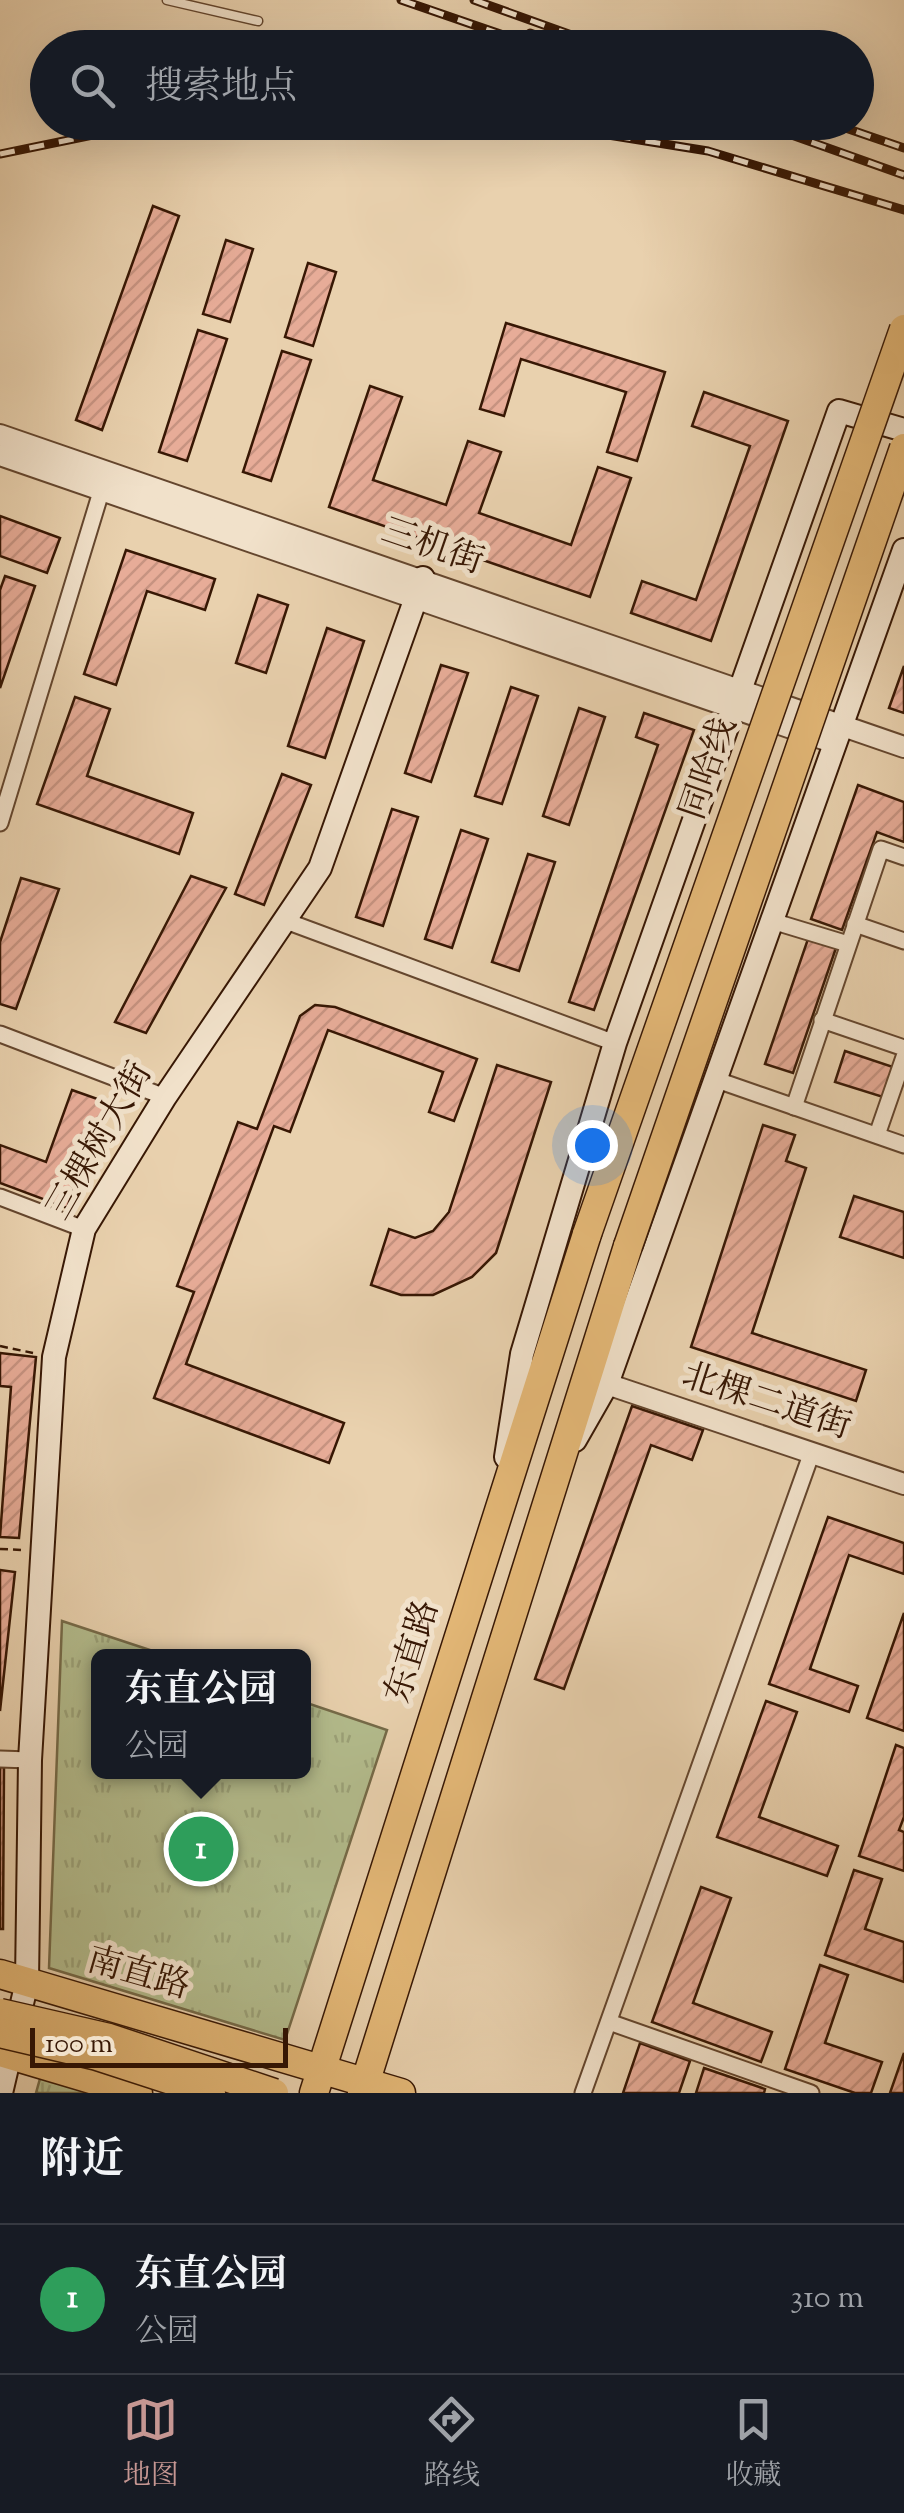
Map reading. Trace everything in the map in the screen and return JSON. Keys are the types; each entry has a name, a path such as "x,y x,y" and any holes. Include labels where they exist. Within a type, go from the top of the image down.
{"highway":[{"name":"同哈线","path":"587,1234 904,329"},
{"path":"364,2087 566,1456 628,1246 904,448"},
{"name":"东直路","path":"318,2080 587,1234"},
{"name":"南直路","path":"9,1978 318,2080 401,2093"},
{"path":"0,2013 109,2038 274,2093"},
{"path":"3,2048 138,2093"},
{"path":"3,2048 97,2056 211,2093"}],"main road":[{"path":"498,1508 522,1354 615,1042 839,411 904,430"},
{"path":"566,1456 608,1384 838,734 899,581 904,550"},
{"name":"三棵树大街","path":"1,2093 30,1760 54,1357 84,1228 165,1097 320,868 420,589"}],"street":[{"name":"三机街","path":"0,435 104,481 838,734 904,747"},
{"name":"三机街","path":"0,456 104,481"},
{"path":"0,823 104,481"},
{"path":"794,1106 881,849 904,857"},
{"path":"286,921 615,1042"},
{"path":"772,921 848,944"},
{"path":"856,924 904,941"},
{"path":"822,1020 904,1048"},
{"path":"0,1034 165,1097"},
{"path":"877,1135 904,1057"},
{"path":"717,1080 904,1144"},
{"path":"0,1198 84,1228"},
{"name":"北棵二道街","path":"608,1384 904,1484"},
{"path":"584,2093 812,1452"},
{"path":"0,1758 30,1760"},
{"path":"609,2022 811,2093"}],"lane":[{"path":"167,0 258,21"}],"path":[{"path":"0,1346 54,1357"}],"green space":[{"path":"62,1621 147,1649 91,1649 91,1779 311,1779 311,1704 387,1730 285,2040 49,1968"},
{"path":"41,2075 94,2093 36,2093"}],"building":[{"path":"153,206 179,216 102,430 76,420"},
{"path":"226,240 253,249 230,322 203,314"},
{"path":"308,263 336,272 313,346 285,337"},
{"path":"506,323 665,372 637,461 607,452 626,392 521,359 504,416 480,409"},
{"path":"198,330 227,339 187,461 159,452"},
{"path":"282,351 311,360 271,481 243,472"},
{"path":"370,386 402,397 373,480 446,505 468,441 501,452 479,513 571,545 598,467 631,478 590,597 329,507"},
{"path":"704,392 788,421 711,641 631,613 642,581 696,600 750,446 692,426"},
{"path":"0,516 60,538 47,573 0,556"},
{"path":"126,550 215,579 205,610 147,591 116,685 84,674"},
{"path":"5,576 35,586 0,688 0,590"},
{"path":"258,595 288,605 266,673 236,663"},
{"path":"327,628 364,641 325,758 288,746"},
{"path":"441,665 468,673 431,782 405,773"},
{"path":"904,666 904,713 889,708"},
{"path":"511,687 538,696 502,804 475,796"},
{"path":"75,697 110,709 87,776 193,813 179,854 37,804"},
{"path":"579,708 605,717 569,825 543,816"},
{"path":"644,713 694,730 594,1010 569,1002 658,745 636,737"},
{"path":"282,774 311,785 264,905 235,894"},
{"path":"858,785 904,802 904,842 877,832 842,930 811,919"},
{"path":"392,809 418,817 383,926 356,917"},
{"path":"461,830 488,839 452,948 425,939"},
{"path":"528,854 555,862 519,971 492,962"},
{"path":"191,876 226,888 146,1033 115,1022"},
{"path":"21,878 59,889 16,1009 0,1004 0,942"},
{"path":"809,936 837,945 793,1073 765,1064"},
{"path":"315,1005 335,1007 477,1059 454,1121 429,1112 443,1072 328,1030 290,1132 274,1126 186,1364 344,1423 329,1463 154,1398 194,1292 177,1286 238,1122 257,1129 300,1016"},
{"path":"845,1051 893,1067 883,1097 835,1082"},
{"path":"497,1065 551,1082 496,1253 472,1277 433,1295 401,1295 371,1285 389,1229 415,1238 433,1231 449,1212"},
{"path":"72,1090 106,1102 67,1208 0,1183 0,1145 46,1162"},
{"path":"763,1125 795,1135 786,1161 806,1168 752,1333 866,1370 856,1401 691,1347"},
{"path":"854,1196 904,1212 904,1258 840,1237"},
{"path":"0,1353 36,1357 19,1538 0,1537 11,1387 0,1386"},
{"path":"632,1406 703,1430 692,1460 651,1445 564,1689 535,1679"},
{"path":"828,1517 904,1543 904,1574 849,1555 810,1669 858,1686 849,1712 769,1684"},
{"path":"0,1570 15,1572 0,1711"},
{"path":"904,1613 904,1731 867,1718"},
{"path":"766,1701 797,1712 759,1817 838,1846 827,1876 717,1837"},
{"path":"896,1745 904,1748 904,1817 899,1830 904,1832 904,1871 859,1856"},
{"path":"0,1767 4,1767 3,1929 0,1929"},
{"path":"854,1870 882,1879 865,1929 904,1942 904,1982 825,1955"},
{"path":"701,1887 731,1898 693,2003 772,2032 761,2062 652,2022"},
{"path":"820,1965 848,1975 825,2043 882,2062 871,2093 855,2093 785,2069"},
{"path":"640,2043 690,2061 679,2093 623,2093"},
{"path":"904,2053 904,2093 890,2093"},
{"path":"704,2068 765,2089 764,2093 696,2093"}],"railway":[{"path":"401,0 488,30"},
{"path":"474,0 558,30"},
{"path":"874,138 904,148"},
{"path":"0,154 68,140"},
{"path":"639,140 708,151 904,210"},
{"path":"806,140 904,175"}],"place":[{"name":"东直公园","path":"201,1849"}]}
